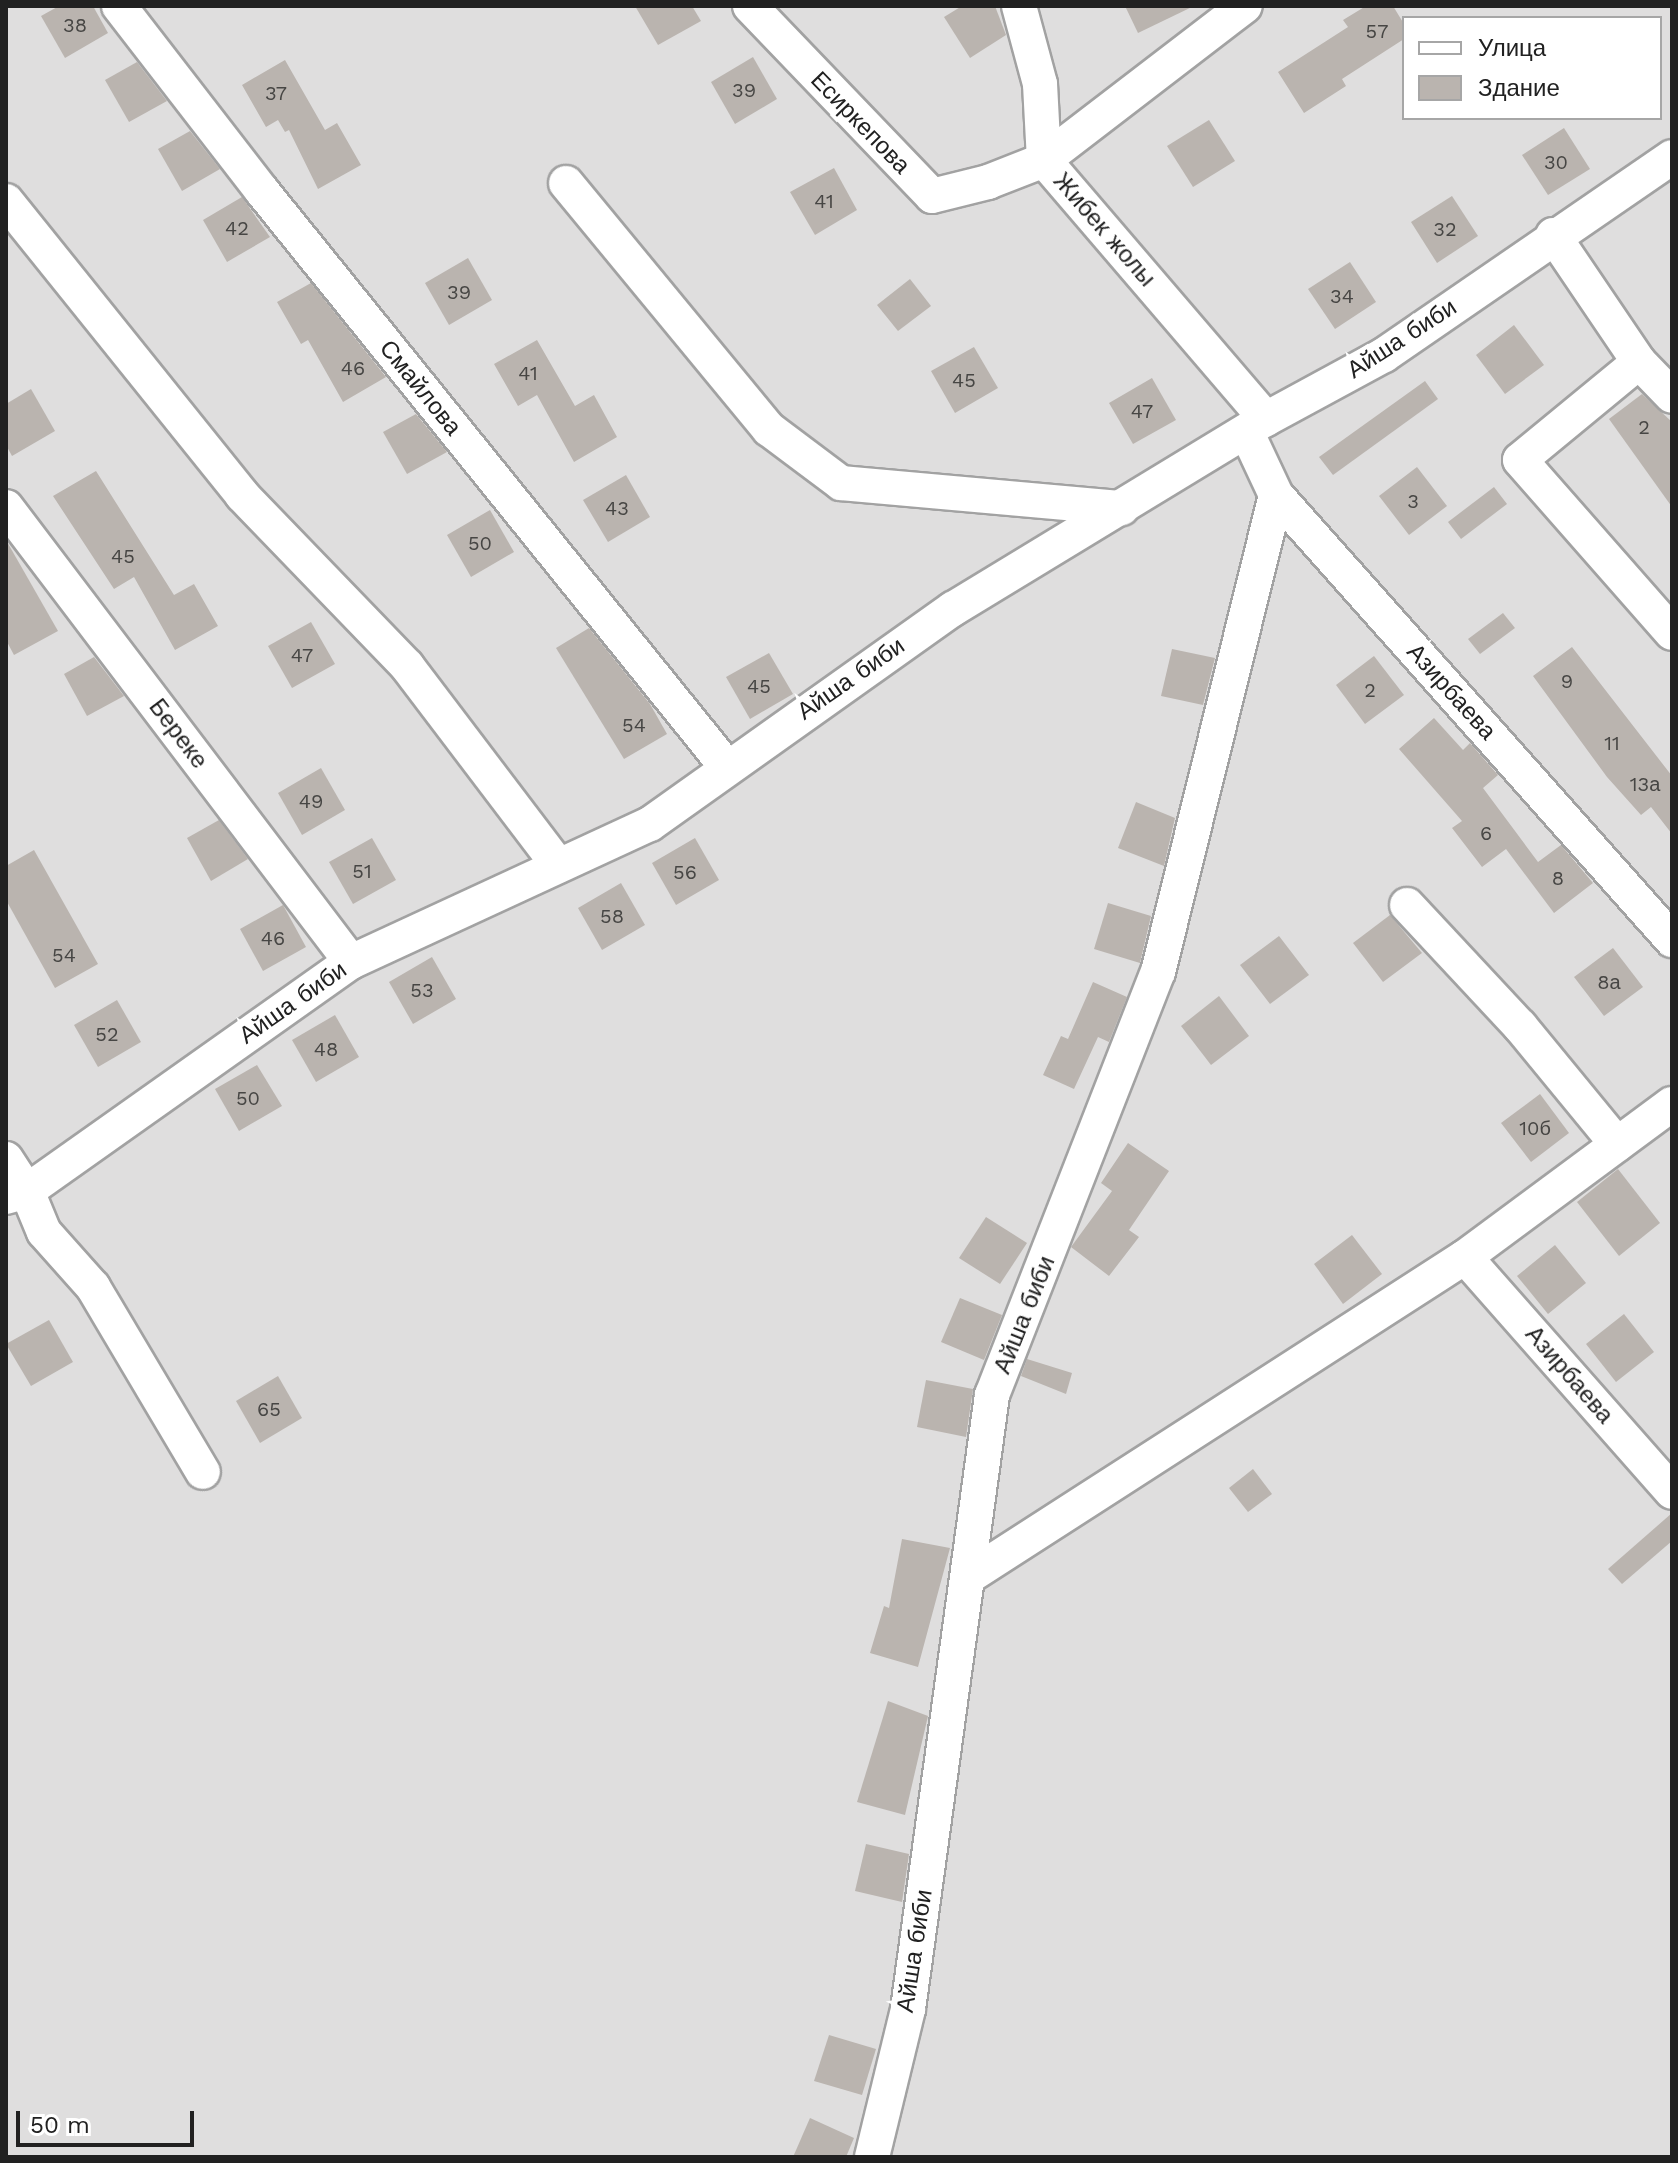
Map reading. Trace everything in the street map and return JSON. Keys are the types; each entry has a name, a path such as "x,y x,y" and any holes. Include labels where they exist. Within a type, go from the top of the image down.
{"street":[{"name":"Смайлова","path":"119,6 262,191 726,766"},
{"name":"Есиркепова","path":"750,6 932,196 988,182 1044,160"},
{"name":"Жибек жолы","path":"1019,6 1040,84 1044,160 1256,426"},
{"path":"1044,160 1245,6"},
{"name":"Айша биби","path":"16,1194 351,962 650,824 726,766 953,609 1256,426 1384,355 1553,235 1672,157"},
{"path":"566,183 769,429 841,483 1122,508"},
{"path":"6,201 242,495 407,666 558,865"},
{"path":"1553,235 1639,362 1672,396"},
{"path":"1639,362 1520,460 1672,633"},
{"name":"Азирбаева","path":"1256,426 1276,495 1668,928"},
{"name":"Айша биби","path":"872,2157 908,2009 992,1395 1158,972 1276,495"},
{"name":"Береке","path":"6,507 351,962"},
{"path":"1407,905 1520,1026 1617,1144"},
{"path":"968,1577 1465,1257 1672,1104"},
{"path":"6,1159 16,1194 44,1232 93,1287 203,1472"},
{"name":"Азирбаева","path":"1465,1257 1672,1492"}],"shaded area":[{"path":"6,6 1672,6 1672,2157 6,2157"}],"building":[{"path":"59,6 93,6 108,33 65,58 41,16"},
{"path":"635,6 692,6 701,21 658,45"},
{"path":"962,6 995,6 1006,35 970,58 944,17"},
{"path":"1125,6 1194,6 1138,33"},
{"path":"1366,6 1393,6 1402,21 1402,40 1342,79 1346,86 1304,113 1278,72 1348,27 1343,20"},
{"path":"753,57 777,99 735,124 711,82"},
{"path":"285,60 325,130 337,123 361,165 318,189 289,130 285,132 278,120 266,127 242,85"},
{"path":"137,62 167,101 129,122 105,80"},
{"path":"1209,120 1235,161 1193,187 1167,146"},
{"path":"1564,128 1590,169 1548,195 1522,155"},
{"path":"190,131 220,169 182,191 158,149"},
{"path":"834,168 857,210 815,235 790,192"},
{"path":"1452,196 1478,236 1437,263 1411,222"},
{"path":"242,197 270,237 227,262 203,220"},
{"path":"468,258 492,300 449,325 425,283"},
{"path":"1350,262 1376,302 1335,329 1308,289"},
{"path":"910,279 931,306 898,331 877,305"},
{"path":"311,283 386,377 343,402 308,340 301,344 277,302"},
{"path":"1514,325 1544,365 1505,394 1476,355"},
{"path":"537,340 575,406 594,395 617,437 574,462 537,395 518,406 494,364"},
{"path":"974,347 998,388 955,413 931,371"},
{"path":"1152,378 1176,420 1133,444 1109,403"},
{"path":"1425,381 1438,399 1333,475 1319,457"},
{"path":"31,389 55,431 12,456 6,445 6,404"},
{"path":"1642,394 1672,422 1672,507 1609,419"},
{"path":"416,414 447,452 407,474 383,432"},
{"path":"1417,467 1447,506 1409,535 1379,496"},
{"path":"96,471 174,595 194,584 218,626 175,650 134,577 114,589 53,496"},
{"path":"626,475 650,517 608,542 583,500"},
{"path":"1494,487 1507,504 1461,539 1448,522"},
{"path":"490,510 514,552 471,577 447,535"},
{"path":"6,540 58,631 14,655 6,640"},
{"path":"1503,613 1515,628 1480,654 1468,639"},
{"path":"311,622 335,664 292,688 268,646"},
{"path":"589,628 650,704 667,734 624,759 556,648"},
{"path":"1572,647 1672,776 1672,834 1651,807 1641,815 1607,777 1533,676"},
{"path":"1172,649 1215,658 1203,705 1161,696"},
{"path":"769,653 793,694 750,719 726,677"},
{"path":"1374,656 1404,695 1365,724 1336,685"},
{"path":"94,657 124,696 87,716 64,674"},
{"path":"1434,718 1463,750 1470,743 1498,775 1483,788 1538,862 1561,845 1593,883 1554,913 1506,849 1482,867 1452,828 1462,821 1399,749"},
{"path":"321,768 345,810 302,835 278,793"},
{"path":"1136,802 1175,818 1164,866 1118,848"},
{"path":"219,820 248,859 211,881 187,838"},
{"path":"372,838 396,880 353,904 329,862"},
{"path":"695,838 719,880 676,905 652,863"},
{"path":"34,850 98,964 55,988 6,900 6,866"},
{"path":"621,883 645,925 602,950 578,908"},
{"path":"1108,903 1151,916 1140,963 1094,949"},
{"path":"283,905 306,947 263,971 240,929"},
{"path":"1390,915 1422,953 1383,982 1353,943"},
{"path":"1279,936 1309,975 1270,1004 1240,965"},
{"path":"1613,948 1643,987 1604,1016 1574,977"},
{"path":"432,957 456,999 413,1024 389,982"},
{"path":"1093,982 1127,997 1109,1042 1098,1037 1074,1089 1043,1075 1061,1036 1068,1039"},
{"path":"1219,996 1249,1036 1211,1065 1181,1026"},
{"path":"117,1000 141,1042 98,1067 74,1025"},
{"path":"335,1015 359,1057 316,1082 292,1040"},
{"path":"257,1065 282,1106 239,1131 215,1089"},
{"path":"1540,1094 1569,1133 1531,1162 1501,1123"},
{"path":"1128,1143 1169,1171 1129,1230 1139,1237 1109,1276 1071,1247 1112,1191 1101,1183"},
{"path":"1618,1169 1660,1223 1619,1256 1577,1202"},
{"path":"986,1217 1027,1243 1000,1284 959,1258"},
{"path":"1352,1235 1382,1274 1343,1304 1314,1264"},
{"path":"1555,1245 1586,1283 1548,1314 1517,1276"},
{"path":"960,1298 1002,1315 984,1360 941,1342"},
{"path":"1624,1314 1654,1352 1616,1382 1586,1344"},
{"path":"49,1320 73,1362 31,1386 6,1344"},
{"path":"1027,1359 1072,1373 1066,1394 1021,1376"},
{"path":"278,1376 302,1418 260,1443 236,1401"},
{"path":"926,1380 973,1389 966,1437 917,1427"},
{"path":"1253,1469 1272,1494 1248,1512 1229,1488"},
{"path":"1672,1513 1672,1541 1622,1584 1608,1569"},
{"path":"902,1539 950,1548 918,1667 870,1653 884,1606 889,1608"},
{"path":"888,1701 928,1716 905,1815 857,1802"},
{"path":"866,1844 909,1854 902,1902 855,1891"},
{"path":"829,2035 876,2049 862,2095 814,2081"},
{"path":"810,2118 854,2138 846,2157 793,2157"}]}
